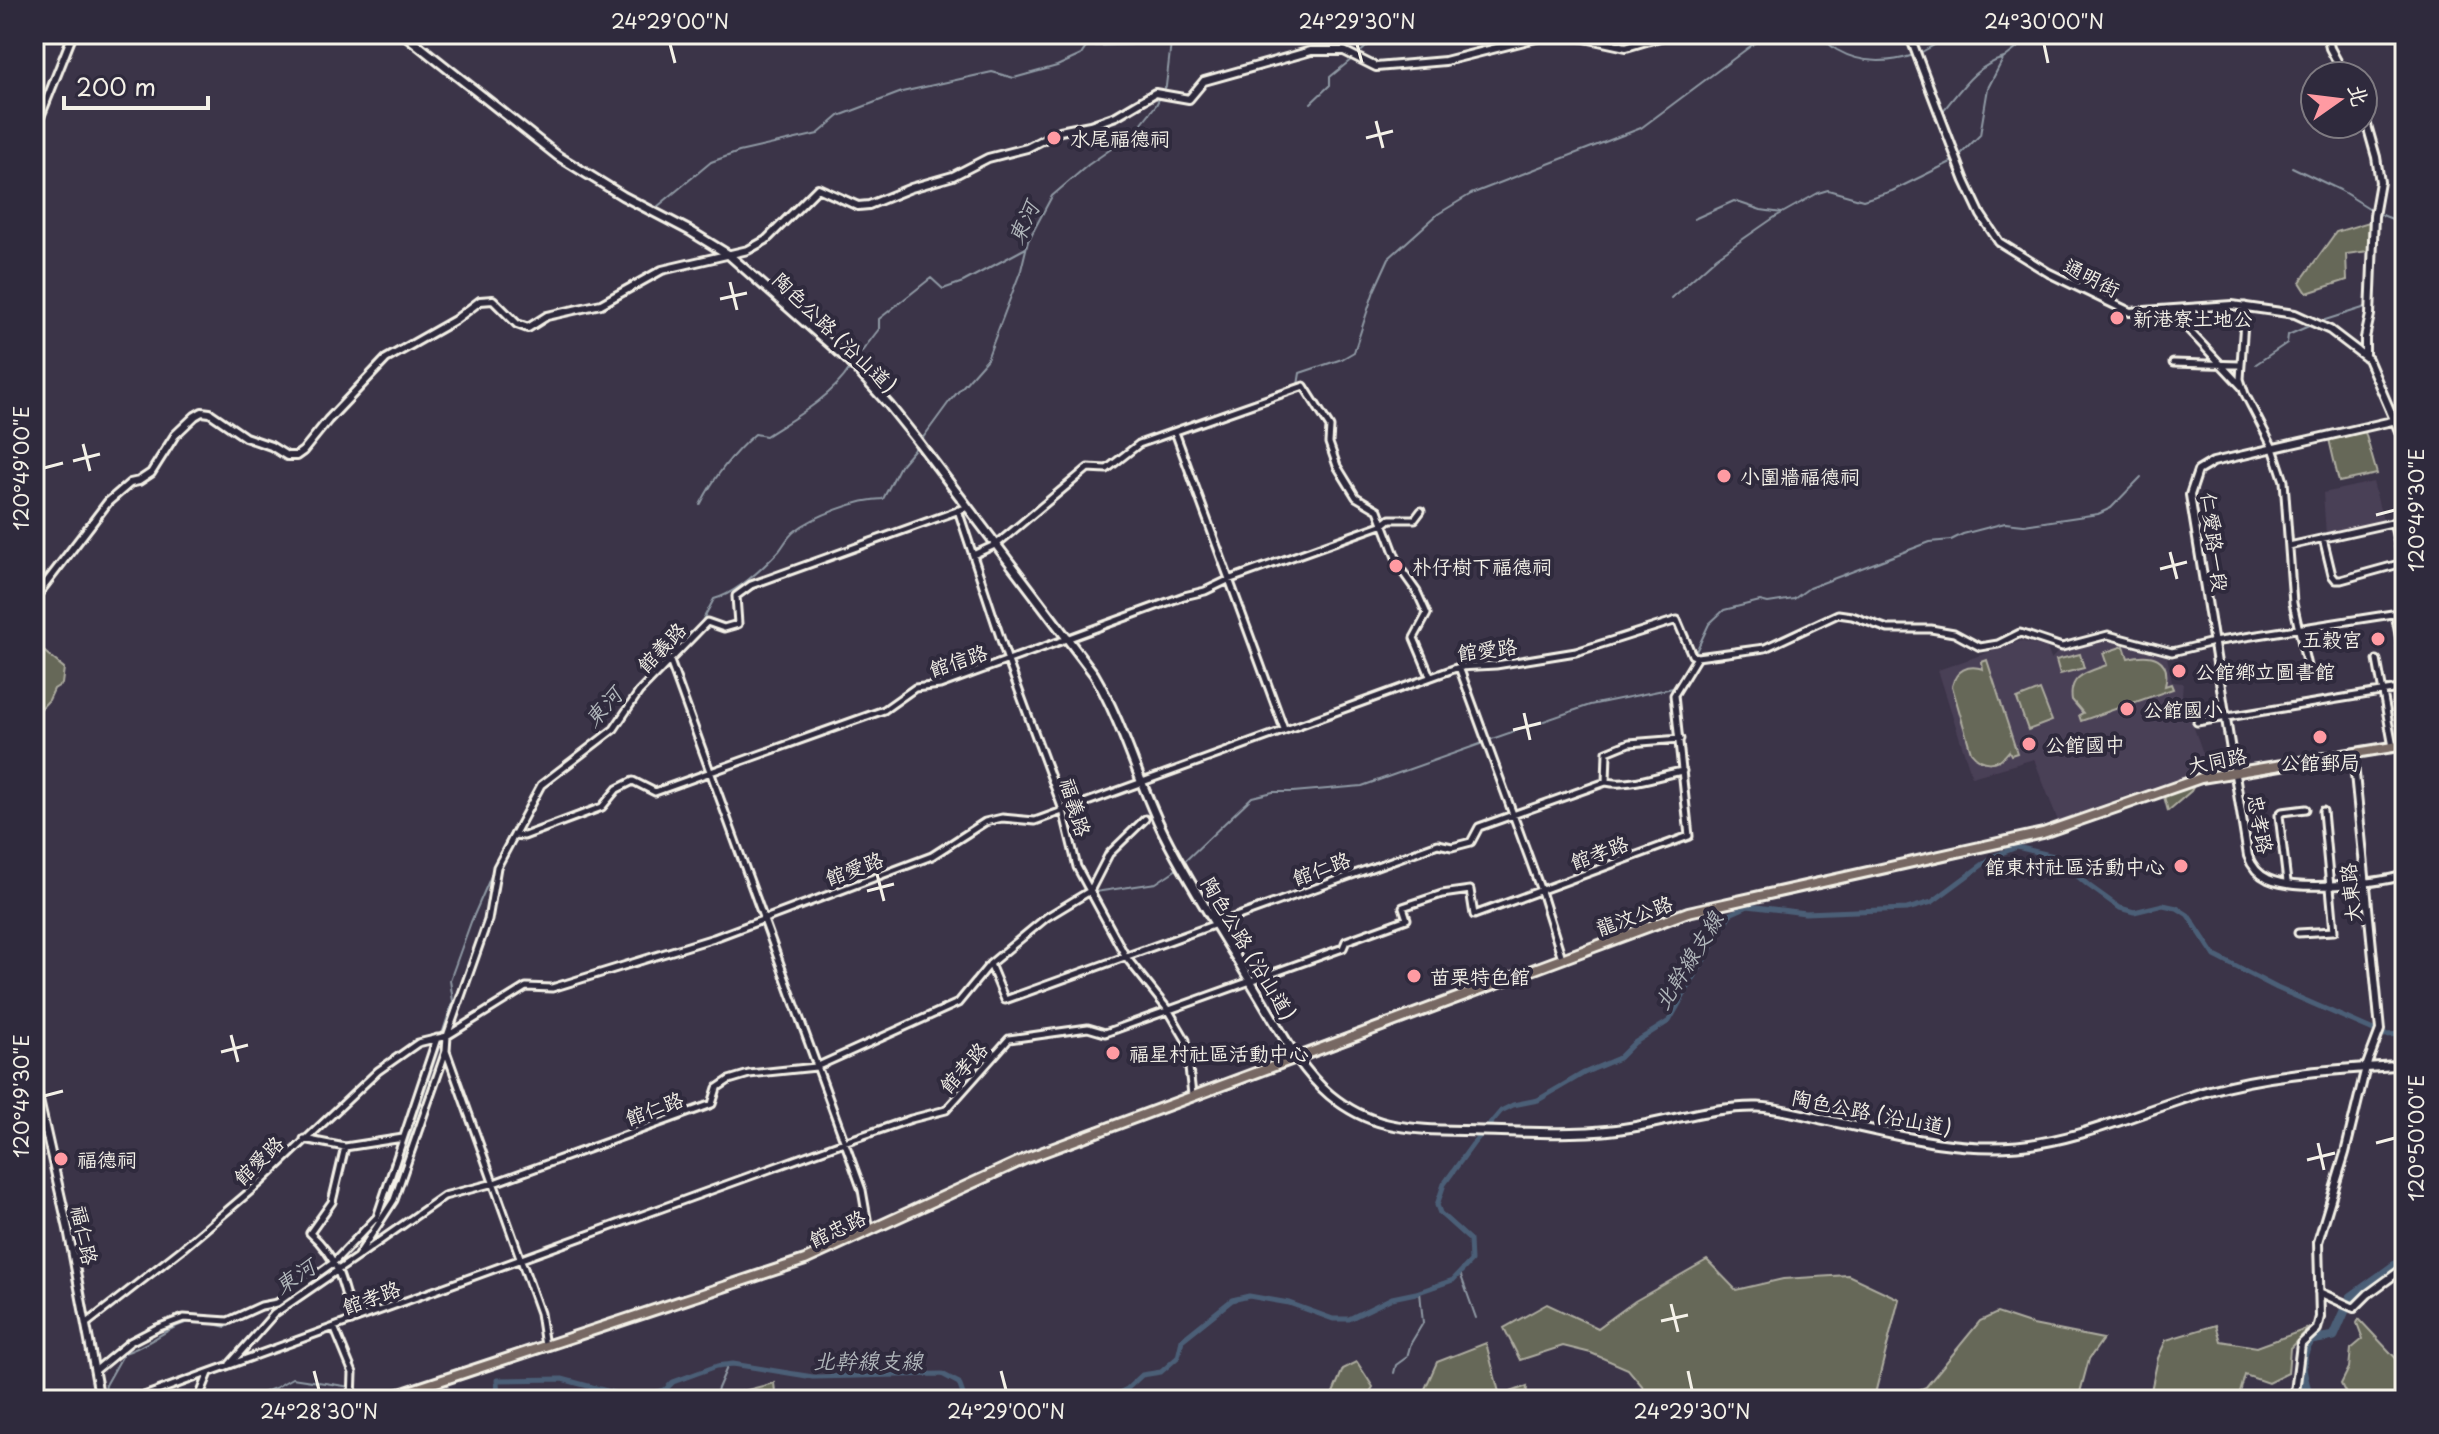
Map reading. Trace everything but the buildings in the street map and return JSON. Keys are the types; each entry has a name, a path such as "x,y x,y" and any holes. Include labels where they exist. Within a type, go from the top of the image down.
{"main road":[{"name":"陶色公路 (沿山道)","path":"404,34 558,156 729,255 857,369 917,440 997,544 1070,639 1103,689 1165,836 1296,1057 1312,1078 1335,1099 1368,1118 1423,1130 1606,1130 1759,1107 1940,1143 2012,1147 2067,1136 2210,1091 2259,1079 2405,1065"},
{"name":"大同路","path":"2043,833 2182,784 2235,772 2405,745"},
{"name":"龍汶公路","path":"1296,1057 1688,912 2043,833"},
{"name":"館忠路","path":"382,1400 805,1260 1027,1158 1296,1057"}],"street":[{"path":"34,132 73,34"},
{"path":"34,599 108,502 130,483 151,473 175,435 202,412 217,417 245,437 271,446 287,456 296,456 386,359 455,320 480,301 493,300 517,324 528,328 547,316 601,304 662,270 748,250 766,240 818,188 858,206 869,205 953,176 988,158 1027,148 1060,131 1116,116 1155,93 1189,99 1204,81 1311,51 1331,50 1376,67 1445,61 1552,34"},
{"path":"1566,34 1626,47 1670,34"},
{"name":"通明街","path":"1909,34 1981,215 1999,242 2049,273 2130,312 2245,306 2295,314 2330,330 2365,354"},
{"path":"2327,34 2336,60"},
{"path":"2371,140 2380,182 2374,216 2370,315 2365,354 2405,445"},
{"path":"2243,388 2240,365 2245,306"},
{"path":"2171,311 2243,388 2273,448 2284,481 2297,629 2308,671"},
{"path":"2173,363 2240,365"},
{"path":"973,555 997,544 1088,468 1107,469 1139,444 1304,386 1330,427 1329,443 1338,469 1356,497 1378,510 1400,568 1417,592 1427,614 1414,638 1430,676"},
{"name":"仁愛路一段","path":"2235,772 2190,495 2198,471 2205,466 2273,448 2405,418"},
{"path":"1175,432 1284,729"},
{"name":"館義路","path":"446,1051 447,1036 488,920 497,867 541,785 609,734 639,692 707,622 724,628 738,624 736,596 751,585 968,507"},
{"name":"福義路","path":"958,510 1008,661 1063,810 1077,867 1126,957 1169,1011 1186,1040 1192,1096"},
{"name":"館信路","path":"514,835 524,836 602,807 617,789 633,781 655,792 882,711 915,688 940,685 1205,591 1384,524 1390,519 1415,519 1421,511"},
{"path":"2289,546 2405,520"},
{"path":"2323,538 2333,578 2341,580 2399,564 2401,556 2393,522"},
{"path":"1683,771 1674,695 1697,657 1765,648 1838,614 1888,629 1931,629 1954,633 1980,647 1998,644 2020,633 2062,647 2108,635 2172,652 2213,642 2405,612"},
{"path":"2395,614 2403,655"},
{"name":"館愛路","path":"86,1324 261,1182 378,1071 418,1043 447,1036 526,987 552,988 714,938 932,856 985,822 1002,818 1035,821 1459,667 1496,665 1576,652 1677,620 1692,655 1697,657"},
{"path":"2377,660 2393,747"},
{"path":"670,661 862,1190 869,1230"},
{"path":"1459,667 1541,891 1562,958"},
{"path":"2197,722 2405,688"},
{"path":"1606,782 1607,752 1629,743 1680,739"},
{"name":"大東路","path":"2353,753 2380,1030 2366,1067"},
{"name":"館仁路","path":"990,964 1005,1000 1438,844 1452,847 1471,842 1479,827 1606,782 1622,785 1683,771"},
{"name":"館孝路","path":"133,1400 844,1142 946,1110 1009,1039 1088,1028 1105,1033 1343,948 1346,941 1407,919 1403,907 1442,894 1470,890 1474,915 1689,836 1683,771"},
{"name":"忠孝路","path":"2235,772 2248,856 2251,864 2265,877 2330,885 2364,884 2405,875"},
{"path":"2287,882 2279,815 2306,809"},
{"path":"2298,933 2334,931 2323,811"},
{"path":"1090,891 1109,854 1145,819"},
{"name":"館仁路","path":"230,1365 274,1314 444,1196 494,1183 712,1104 717,1088 729,1080 749,1074 816,1067 958,1003 990,964 1047,917 1090,891"},
{"path":"95,1371 130,1342 157,1328 184,1318 228,1321 261,1306 277,1303 333,1263 377,1217 437,1038"},
{"path":"446,1051 540,1313 545,1346"},
{"path":"357,1257 394,1200 446,1051"},
{"path":"2294,1400 2299,1350 2317,1329 2320,1317 2318,1242 2345,1153 2366,1067"},
{"name":"福仁路","path":"34,1078 68,1229 95,1371 97,1399"},
{"path":"303,1139 345,1147 403,1138"},
{"path":"345,1147 332,1202 310,1233 327,1249 339,1269 352,1321"},
{"path":"2319,1292 2354,1308 2405,1267"},
{"path":"334,1327 353,1373 352,1400"},
{"path":"198,1400 209,1373"}],"shaded area":[{"path":"2373,482 2383,521 2326,535 2323,493"},
{"path":"2021,641 2047,648 2051,659 2058,652 2110,641 2167,657 2172,682 2183,683 2182,694 2206,762 2203,770 2058,821 2034,759 1972,777 1938,670"}],"green space":[{"path":"2369,222 2368,251 2346,254 2347,280 2307,293 2300,282 2336,232"},
{"path":"2365,432 2377,474 2339,482 2329,439"},
{"path":"34,643 64,668 62,684 54,689 49,700 34,716"},
{"path":"2124,646 2128,658 2144,656 2158,659 2165,669 2165,686 2171,684 2173,689 2081,721 2079,715 2083,713 2072,700 2073,685 2081,676 2107,665 2103,653"},
{"path":"2080,654 2084,668 2060,674 2056,660"},
{"path":"1987,660 2017,753 2011,755 2009,751 1995,762 1980,760 1971,752 1952,686 1960,672 1972,667 1983,669 1982,662"},
{"path":"2040,690 2052,721 2028,730 2017,699"},
{"path":"2195,784 2191,791 2168,811 2163,793"},
{"path":"1707,1260 1736,1290 1783,1279 1848,1275 1899,1299 1875,1394 1902,1397 1926,1387 1980,1321 1997,1313 2033,1325 2103,1339 2089,1359 2078,1400 1654,1400 1628,1369 1591,1353 1563,1346 1520,1360 1504,1328 1547,1304 1598,1328 1635,1301"},
{"path":"2359,1319 2404,1367 2402,1400 2349,1400 2341,1384 2349,1368 2351,1349 2363,1339 2357,1323"},
{"path":"2216,1325 2221,1341 2257,1347 2309,1328 2290,1348 2288,1373 2268,1383 2245,1375 2238,1400 2149,1400 2158,1358 2166,1340"},
{"path":"1486,1343 1500,1396 1527,1386 1526,1400 1420,1400 1437,1362"},
{"path":"1357,1362 1373,1387 1365,1400 1330,1400 1343,1369"},
{"path":"774,1383 776,1400 723,1400 736,1393"}],"waterway":[{"path":"657,207 711,162 739,152 818,134 839,116 902,92 992,72 1014,78 1057,66 1081,55 1087,46 1146,42 1160,34"},
{"name":"東河","path":"922,439 987,359 1021,270 1028,241 1052,196 1088,165 1134,133 1156,105 1166,86 1172,34"},
{"path":"1357,55 1381,34"},
{"path":"1285,388 1298,385 1300,373 1354,352 1374,291 1389,258 1438,214 1471,194 1641,128 1756,42 1787,34"},
{"path":"1816,34 1846,55 1865,60 1895,60 1914,55"},
{"path":"1920,53 1954,34"},
{"path":"1958,157 1980,135 1988,88 2003,59 2035,34"},
{"path":"1943,111 1977,72 2004,58"},
{"path":"1311,103 1330,85 1330,77 1352,59"},
{"path":"1671,298 1717,257 1775,217 1818,193 1828,190 1863,200 1892,191 1953,161"},
{"path":"2292,167 2340,190 2372,210"},
{"path":"1694,219 1734,201 1782,213"},
{"path":"2377,213 2405,224"},
{"path":"853,363 879,329 879,319 931,278 943,289 963,282 1026,248"},
{"path":"2401,292 2405,287"},
{"path":"2322,321 2369,306"},
{"path":"2256,364 2287,343 2288,335 2309,326"},
{"path":"700,505 724,467 755,434 766,436 800,414 823,398 850,368"},
{"name":"東河","path":"442,1034 453,1001 450,980 471,922 508,837 541,781 610,728 649,675 701,623 714,599 749,580 803,525 850,505 883,499 900,466 918,445"},
{"path":"1489,740 1590,705 1673,688 1692,660 1709,624 1724,610 1760,601 1768,603 1794,599 1809,588 1930,542 1951,540 2005,523 2024,525 2098,514 2111,508 2141,477"},
{"path":"1674,718 1675,733"},
{"path":"1184,862 1252,797 1273,792 1362,786 1483,743"},
{"name":"北幹線支線","path":"1105,1400 1127,1389 1142,1375 1161,1372 1178,1357 1182,1340 1232,1300 1249,1296 1289,1303 1333,1319 1349,1319 1392,1298 1453,1280 1471,1261 1470,1240 1440,1213 1437,1205 1444,1184 1473,1144 1501,1111 1538,1100 1584,1073 1619,1058 1634,1043 1669,1021 1730,914 1748,906 1805,913 1907,909 1932,902 1994,856 2017,847 2054,856 2120,908 2134,912 2163,905 2177,908 2188,915 2215,956 2277,988 2385,1035 2405,1034"},
{"path":"1095,892 1156,883 1180,867"},
{"name":"東河","path":"380,1216 389,1199 441,1041"},
{"name":"東河","path":"338,1264 377,1222"},
{"path":"2310,1400 2302,1362 2311,1340 2334,1336 2351,1297 2405,1258"},
{"name":"東河","path":"201,1321 226,1327 257,1311 277,1307 333,1268"},
{"path":"1460,1273 1476,1318"},
{"path":"1394,1373 1396,1365 1407,1357 1423,1323 1420,1292"},
{"name":"東河","path":"103,1399 106,1385 124,1353 195,1321"},
{"name":"北幹線支線","path":"498,1400 497,1380 562,1379 639,1397 665,1390 673,1382 717,1366 733,1364 813,1377 942,1374 959,1383 965,1400"},
{"path":"713,1400 728,1365"},
{"path":"199,1400 249,1398 292,1378 351,1387"},
{"path":"355,1392 357,1400"}],"place":[{"name":"水尾福德祠","path":"1054,138"},
{"name":"新港寮土地公","path":"2117,318"},
{"name":"小圍牆福德祠","path":"1724,476"},
{"name":"朴仔樹下福德祠","path":"1396,566"},
{"name":"五穀宮","path":"2378,639"},
{"name":"公館鄉立圖書館","path":"2179,671"},
{"name":"公館國小","path":"2127,709"},
{"name":"公館郵局","path":"2320,737"},
{"name":"公館國中","path":"2029,744"},
{"name":"館東村社區活動中心","path":"2181,866"},
{"name":"苗栗特色館","path":"1414,976"},
{"name":"福星村社區活動中心","path":"1113,1053"},
{"name":"福德祠","path":"61,1159"}]}
